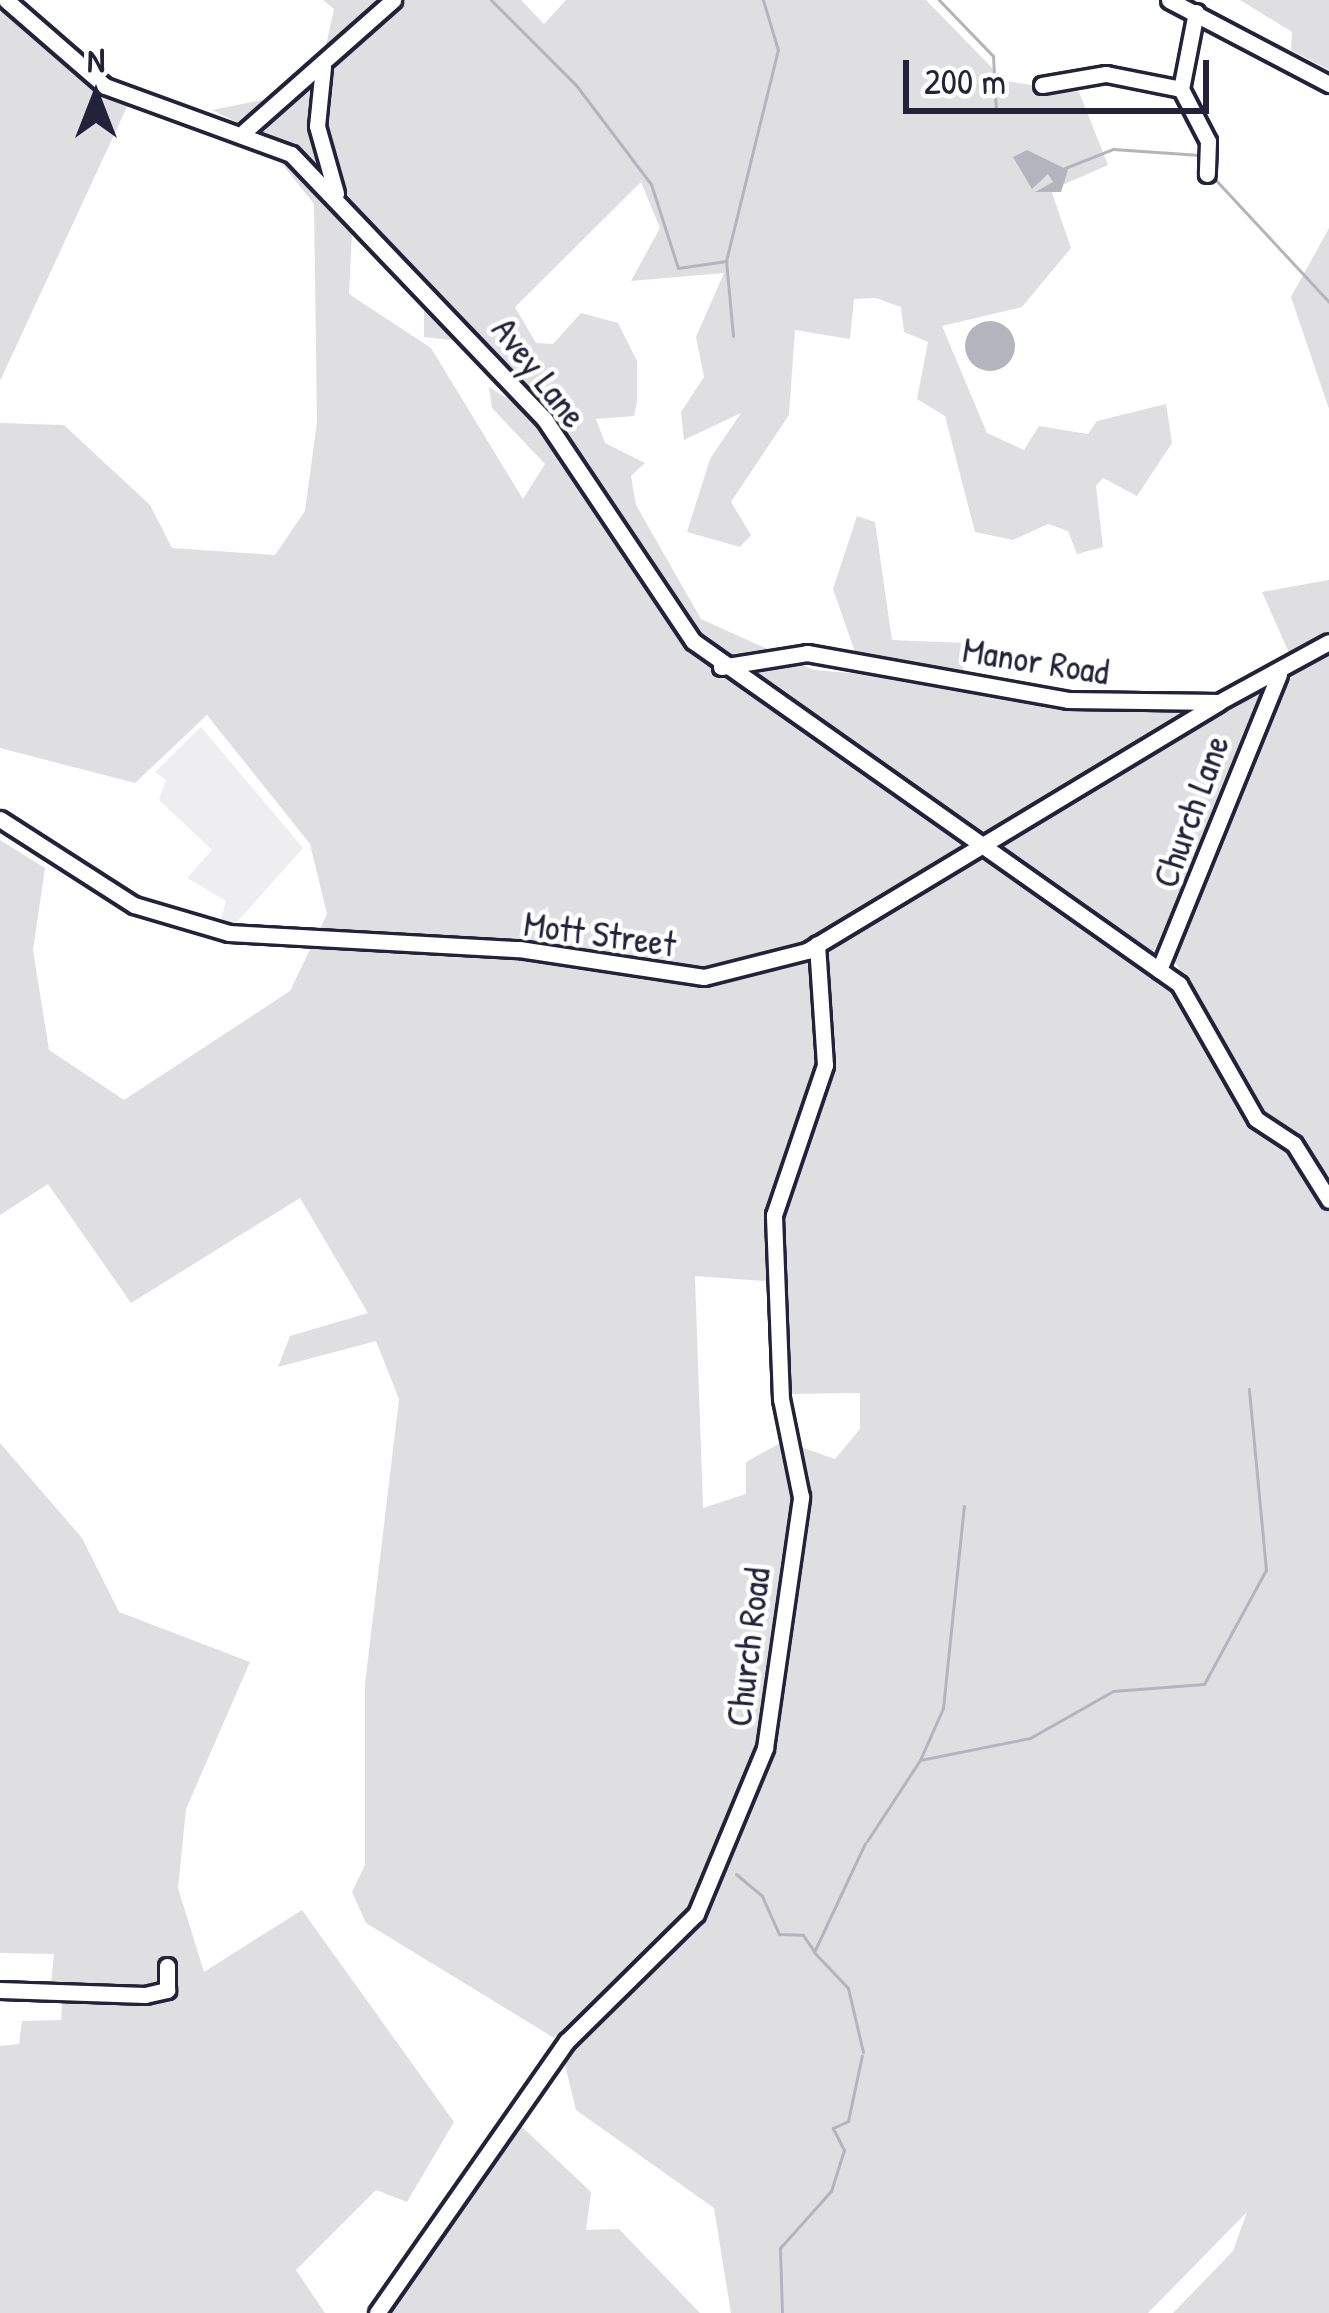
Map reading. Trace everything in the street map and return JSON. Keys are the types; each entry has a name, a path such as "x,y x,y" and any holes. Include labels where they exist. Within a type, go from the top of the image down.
{"street":[{"name":"Avey Lane","path":"6,0 105,86 245,131 292,154 545,420 666,605 721,667 1159,970 1202,1012 1256,1119 1294,1144 1329,1200"},
{"path":"245,131 323,67 393,0"},
{"path":"1169,0 1329,84"},
{"path":"1196,12 1181,88 1208,153 1207,174"},
{"path":"323,67 317,126 339,200"},
{"path":"1042,86 1106,74 1181,88"},
{"name":"Manor Road","path":"721,667 807,653 1068,700 1220,702 1279,674 1329,642"},
{"name":"Church Lane","path":"1159,970 1279,674"},
{"name":"Mott Street","path":"0,819 134,905 229,933 519,950 704,976 817,944 1220,702"},
{"name":"Church Road","path":"377,2313 566,2041 705,1900 765,1748 801,1497 781,1399 774,1215 825,1065 817,944"},
{"path":"0,1990 145,1995 167,1990 166,1966"}],"shaded area":[{"path":"12,0 133,94 0,381 0,13"},
{"path":"323,0 521,0 544,24 566,0 926,0 1005,81 1079,92 1108,165 1051,190 1071,248 1022,307 942,326 987,433 1024,450 1039,426 1088,434 1097,421 1166,404 1172,443 1137,496 1103,478 1096,486 1103,547 1077,554 1068,531 1048,524 1013,540 975,532 945,416 917,399 928,342 904,332 901,307 876,298 854,299 850,339 795,330 789,415 731,502 751,535 740,547 687,532 710,459 741,413 684,440 681,412 704,377 696,337 724,273 631,281 660,228 641,182 515,307 536,343 553,344 581,313 618,323 637,361 634,416 596,419 605,443 645,463 631,476 636,505 701,619 814,670 1206,703 980,836 805,728 966,844 804,948 693,983 829,953 978,849 1167,981 1223,1073 1313,1173 1329,1208 1329,2313 1173,2313 1233,2251 1247,2212 1148,2313 731,2313 714,2208 576,2110 564,2061 596,2002 554,2038 366,1923 352,1892 365,1865 365,1684 399,1399 376,1341 278,1367 290,1336 368,1313 300,1198 131,1303 48,1184 0,1215 0,840 45,868 33,950 49,1050 124,1100 290,991 327,914 310,844 207,715 135,783 0,748 0,423 64,425 150,505 172,548 275,555 305,511 317,422 314,204 278,159 289,148 212,110 268,99 324,54 334,9","holes":["352,233 424,302 424,337 468,342 514,392 513,402 489,387 492,408 545,464 523,499 431,348 349,294","695,1276 778,1282 787,1394 860,1393 860,1429 835,1459 784,1441 746,1462 746,1494 703,1508"]},
{"path":"1240,0 1329,0 1329,70 1291,50 1292,32"},
{"path":"1027,150 1068,170 1061,192 1035,192 1053,182 1048,174 1032,189 1013,157"},
{"path":"1329,228 1329,409 1291,297"},
{"path":"990,321 1008,328 1015,346 1008,364 990,371 972,364 965,346 972,328"},
{"path":"857,516 875,522 892,640 965,643 963,673 843,658 855,652 833,589"},
{"path":"1329,580 1329,637 1290,655 1262,592"},
{"path":"1329,645 1329,1176 1251,1102 1172,956 1282,682"},
{"path":"1268,685 1158,956 999,847 998,841"},
{"path":"201,727 303,848 228,932 218,931 226,901 187,878 212,850 159,800 166,780 155,772"},
{"path":"0,1443 82,1538 119,1612 250,1662 186,1809 178,1888 204,1972 302,1910 454,2122 407,2202 376,2190 296,2270 325,2313 0,2313 0,2046 19,2044 22,2021 61,2020 63,1986 51,1983 54,1954 0,1953"},
{"path":"519,2124 591,2192 586,2230 619,2229 700,2313 378,2313"}],"waterway":[{"path":"491,0 576,85 651,184 678,268 726,261"},
{"path":"733,336 726,261 778,50 763,0"},
{"path":"939,0 993,56 996,111"},
{"path":"1065,168 1113,149 1200,155"},
{"path":"1212,176 1329,302"},
{"path":"867,1841 920,1760 1030,1738 1113,1691 1204,1684 1266,1570 1249,1389"},
{"path":"920,1760 943,1708 964,1506"},
{"path":"863,2052 848,1988 814,1952 865,1843"},
{"path":"736,1874 762,1896 779,1934 803,1935 813,1950"},
{"path":"782,2313 780,2248 831,2191 844,2150 833,2128 848,2121 862,2055"}]}
